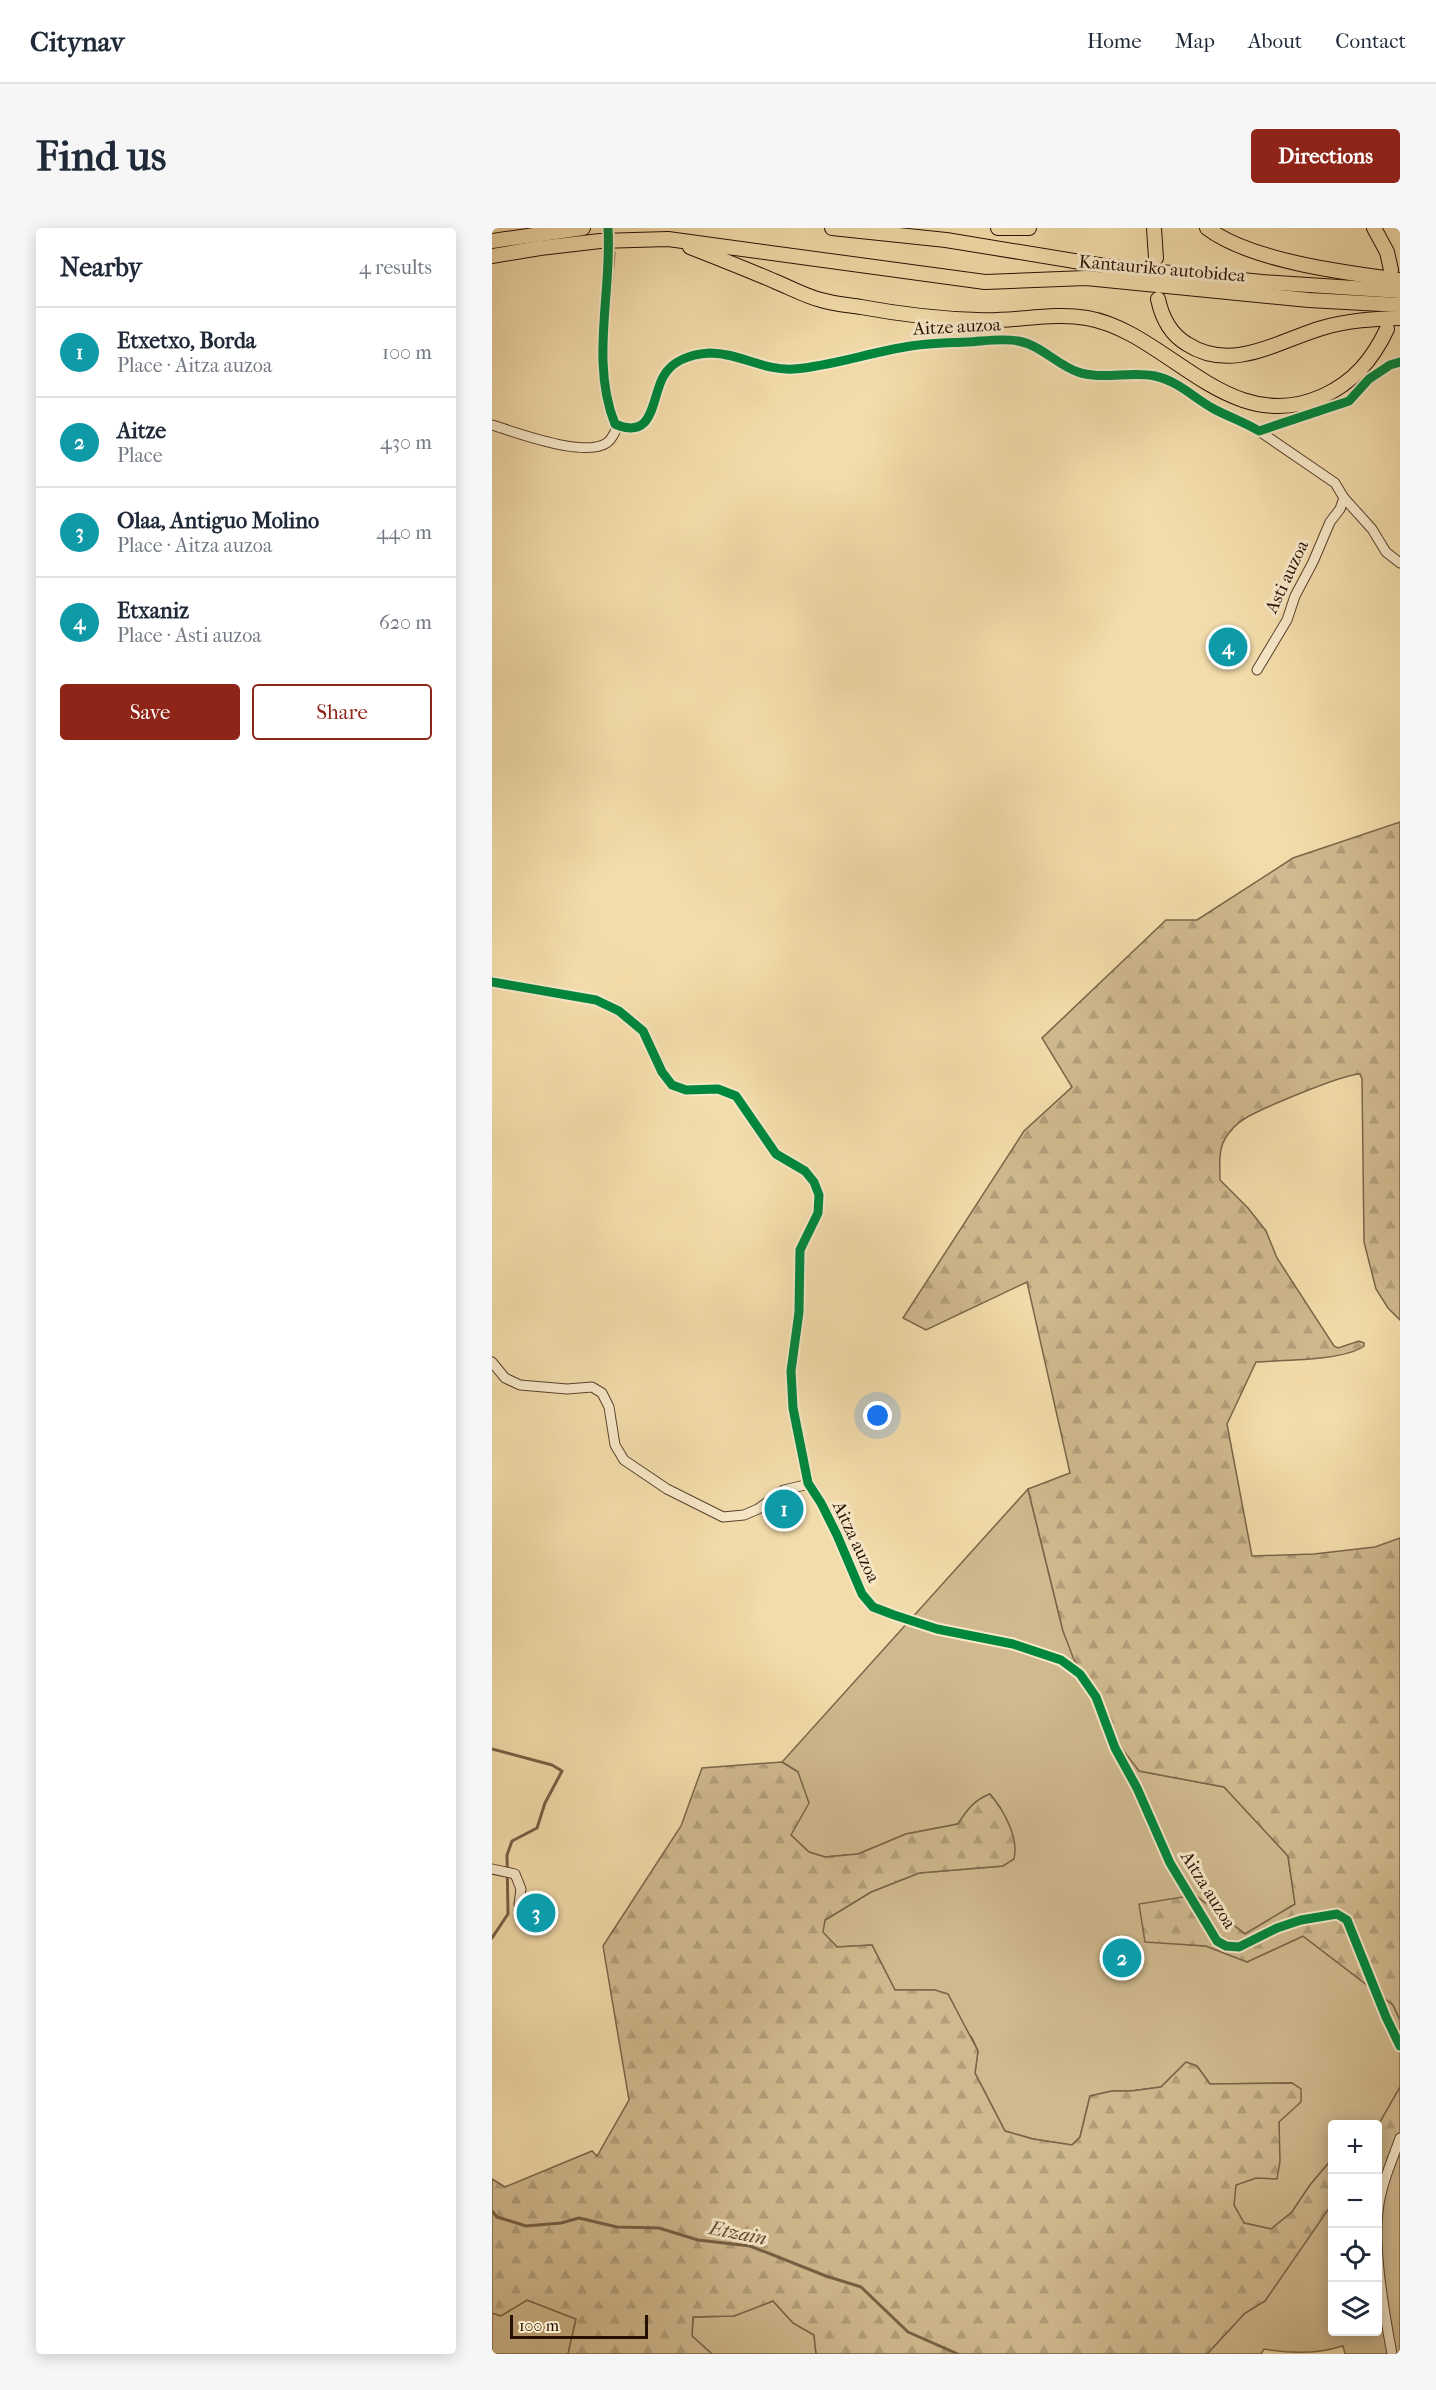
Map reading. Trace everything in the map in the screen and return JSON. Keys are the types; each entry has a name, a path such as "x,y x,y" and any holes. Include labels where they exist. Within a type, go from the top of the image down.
{"highway":[{"path":"492,241 583,228"},
{"name":"Kantauriko autobidea","path":"832,228 946,240 1111,267 1262,282 1400,291"},
{"path":"998,228 1029,228"},
{"path":"1154,228 1156,258"},
{"path":"1207,228 1236,244 1315,267 1396,275 1374,228"},
{"path":"668,239 820,300 888,312 979,321 1065,315 1104,322 1133,336 1202,381 1238,398 1270,405 1319,398 1344,384 1372,357 1387,329"},
{"name":"Kantauriko autobidea","path":"492,256 600,241 668,239 985,282 1086,278 1309,300 1400,305"},
{"path":"1158,299 1167,324 1181,341 1202,352 1223,357 1249,353 1338,324 1400,318"}],"street":[{"path":"492,425 547,442 599,448 610,442 616,429 608,402 603,371 610,253"},
{"name":"Aitze auzoa","path":"615,424 628,429 638,427 645,422 651,413 663,376 673,364 695,355 725,354 776,369 793,369 823,365 909,346 999,340 1020,341 1034,346 1079,373 1154,375 1173,382 1214,409 1259,431"},
{"path":"1259,431 1349,401 1369,379 1390,365 1400,362"},
{"path":"1259,431 1335,483 1344,498 1372,529 1386,552 1400,563"},
{"name":"Asti auzoa","path":"1257,670 1287,620 1295,596 1344,498"},
{"name":"Aitza auzoa","path":"492,982 596,1000 619,1011 643,1031 662,1072 672,1085 686,1090 718,1089 736,1096 776,1154 805,1171 814,1182 819,1195 818,1213 800,1250 799,1312 790,1371 793,1408 809,1484 837,1535 862,1594 873,1607 937,1629 1013,1644 1046,1654 1061,1660 1080,1674 1096,1696 1115,1748 1137,1788 1170,1863 1217,1941 1226,1946 1239,1947 1276,1928 1301,1920 1337,1914 1347,1920 1400,2046"},
{"path":"492,1362 505,1378 520,1385 567,1389 592,1388 602,1393 609,1407 615,1445 624,1460 667,1489 723,1517 744,1515 758,1509 784,1490 809,1484"},
{"path":"497,1870 513,1874 521,1889 519,1904"},
{"path":"1392,2354 1380,2274 1378,2218 1381,2195 1400,2138"}],"green space":[{"path":"1400,822 1400,1320 1388,1308 1376,1289 1364,1242 1362,1079 1360,1074 1283,1100 1238,1123 1221,1148 1220,1180 1248,1208 1266,1231 1277,1258 1334,1346 1338,1348 1359,1341 1364,1343 1364,1346 1342,1355 1256,1362 1227,1424 1252,1556 1314,1554 1375,1547 1400,1538 1400,2020 1393,2005 1303,1936 1247,1962 1206,1946 1145,1942 1139,1904 1195,1895 1245,1934 1295,1904 1288,1856 1224,1787 1139,1771 1116,1741 1102,1700 1074,1660 1063,1631 1028,1489 1070,1473 1027,1282 926,1330 903,1318 1024,1131 1072,1087 1042,1038 1166,920 1197,920 1293,858"},
{"path":"1028,1489 1063,1631 1139,1771 1224,1787 1288,1856 1295,1904 1245,1934 1195,1895 1145,1941 1206,1946 1247,1962 1303,1936 1393,2005 1400,2020 1400,2087 1381,2120 1328,2120 1328,2164 1292,2212 1271,2229 1244,2223 1234,2205 1235,2185 1256,2178 1279,2138 1279,2122 1292,2083 1210,2084 1197,2066 1186,2062 1161,2087 1112,2091 1090,2096 1080,2137 1072,2145 1033,2139 1005,2131 975,2073 978,2051 972,2038 935,1990 895,1990 872,1945 837,1947 822,1932 825,1920 871,1892 919,1873 1003,1866 1000,1807 990,1794 971,1806 958,1824 906,1834 858,1854 825,1857 809,1852 791,1835 798,1772 782,1762"},
{"path":"782,1762 798,1772 809,1803 791,1835 809,1852 825,1857 858,1854 906,1834 958,1824 971,1806 990,1794 1000,1808 1012,1833 1014,1859 1003,1866 919,1873 871,1892 825,1920 823,1932 837,1947 872,1945 895,1990 935,1990 948,1994 978,2051 975,2073 1005,2131 1033,2139 1072,2145 1080,2137 1090,2096 1112,2091 1161,2087 1186,2062 1197,2066 1210,2084 1292,2083 1301,2089 1301,2102 1279,2122 1280,2161 1277,2179 1256,2178 1236,2185 1234,2205 1244,2223 1271,2229 1292,2212 1328,2164 1328,2210 1265,2301 1245,2313 1207,2354 816,2354 814,2335 793,2323 773,2301 734,2316 693,2317 692,2336 712,2354 568,2354 576,2319 527,2300 501,2316 492,2313 492,2179 505,2187 592,2151 597,2156 629,2100 603,1946 681,1826 702,1768"},
{"path":"1400,2087 1400,2146 1382,2178 1382,2120"},
{"path":"1400,2146 1400,2354 1345,2354 1343,2346 1323,2351 1284,2352 1264,2349 1261,2354 1207,2354 1245,2313 1265,2301 1328,2205 1328,2336 1382,2336 1382,2177"},
{"path":"527,2300 576,2319 568,2354 492,2354 492,2313 501,2316"},
{"path":"773,2301 793,2323 814,2335 816,2354 712,2354 692,2336 693,2317 734,2316"}],"waterway":[{"name":"Etzain","path":"492,1749 552,1765 562,1771 545,1803 537,1828 512,1841 507,1855 508,1914 492,1938"},
{"name":"Etzain","path":"492,2211 497,2217 526,2226 561,2223 579,2218 617,2227 659,2228 698,2240 750,2246 826,2276 861,2287 908,2332 958,2354"}],"cycle path":[{"path":"608,228 604,376 615,424 628,428 637,427 649,416 663,377 672,366 690,357 710,353 772,367 794,369 928,344 1012,340 1026,343 1078,372 1106,375 1136,374 1163,378 1214,409 1259,431 1349,401 1369,379 1390,365 1400,362"},
{"path":"492,982 596,1000 619,1011 643,1031 662,1072 672,1085 686,1090 718,1089 736,1096 776,1154 805,1171 814,1182 819,1195 818,1213 800,1250 799,1312 791,1371 793,1408 808,1483 837,1535 862,1594 873,1607 937,1629 1013,1644 1061,1660 1080,1674 1096,1697 1115,1748 1137,1788 1170,1863 1217,1941 1226,1946 1239,1947 1277,1928 1301,1920 1337,1914 1347,1920 1400,2046"}],"place":[{"name":"Etxaniz","path":"1228,647"},
{"name":"Etxetxo, Borda","path":"784,1509"},
{"name":"Olaa, Antiguo Molino","path":"536,1913"},
{"name":"Aitze","path":"1122,1958"}]}
